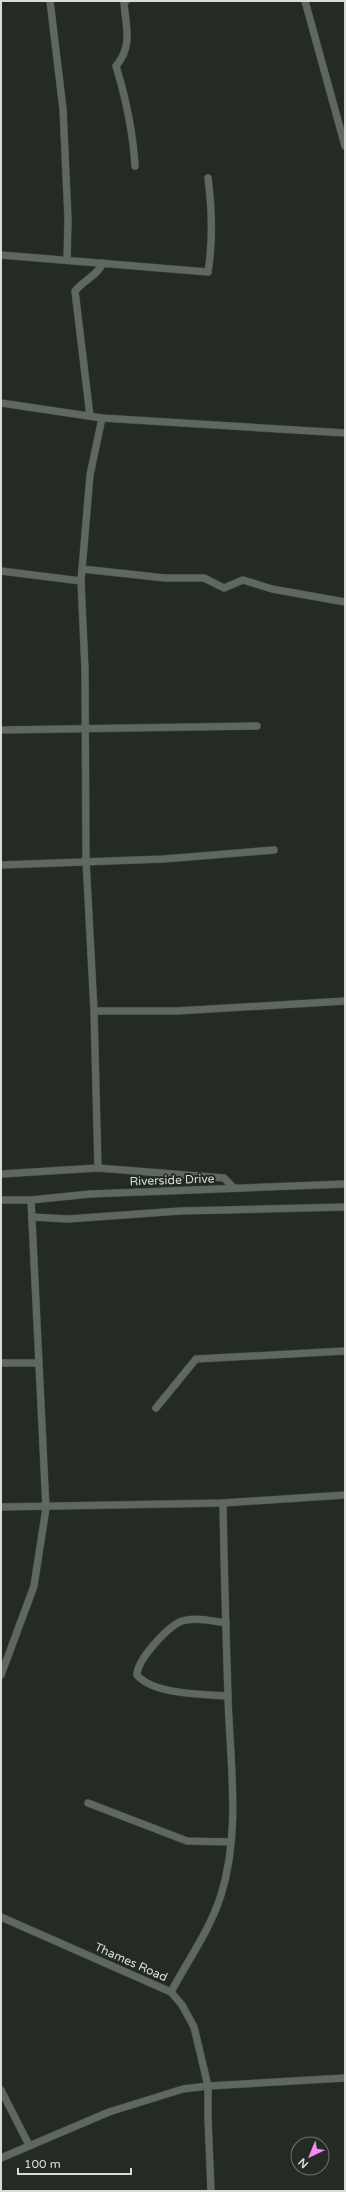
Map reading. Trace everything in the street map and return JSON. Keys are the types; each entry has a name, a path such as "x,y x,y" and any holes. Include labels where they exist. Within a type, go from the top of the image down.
{"street":[{"path":"50,1 63,110 68,219 67,260"},
{"path":"126,1 124,3 127,41 124,56 116,66 124,94 136,166"},
{"path":"305,1 345,146"},
{"path":"1,255 208,272 212,206 208,178"},
{"path":"90,416 75,291 80,285 96,274 103,263"},
{"path":"1,403 102,418 345,433"},
{"path":"98,1168 94,1012 86,860 85,728 81,581 90,475 102,418"},
{"path":"82,569 165,578 204,578 224,588 243,580 272,589 345,602"},
{"path":"1,571 81,581"},
{"path":"1,730 257,726"},
{"path":"1,865 86,860 164,859 274,850"},
{"path":"94,1012 177,1011 345,1001"},
{"path":"1,1174 98,1168 224,1178 234,1188"},
{"name":"Riverside Drive","path":"1,1200 31,1200 97,1194 345,1184"},
{"path":"1,1675 34,1586 46,1508 31,1200"},
{"path":"32,1217 68,1219 180,1211 345,1207"},
{"path":"156,1408 196,1359 345,1351"},
{"path":"1,1363 38,1363"},
{"path":"1,1508 223,1503 345,1495"},
{"path":"172,1992 209,1925 221,1896 229,1863 233,1799 228,1696 223,1503"},
{"path":"226,1623 199,1620 182,1621 167,1631 149,1651 137,1668 137,1675 142,1681 172,1691 228,1696"},
{"path":"88,1803 187,1841 231,1842"},
{"name":"Thames Road","path":"1,1917 172,1992 182,2005 194,2027 208,2086 211,2191"},
{"path":"1,2158 109,2112 183,2089 208,2086 345,2078"},
{"path":"1,2090 30,2145"}]}
